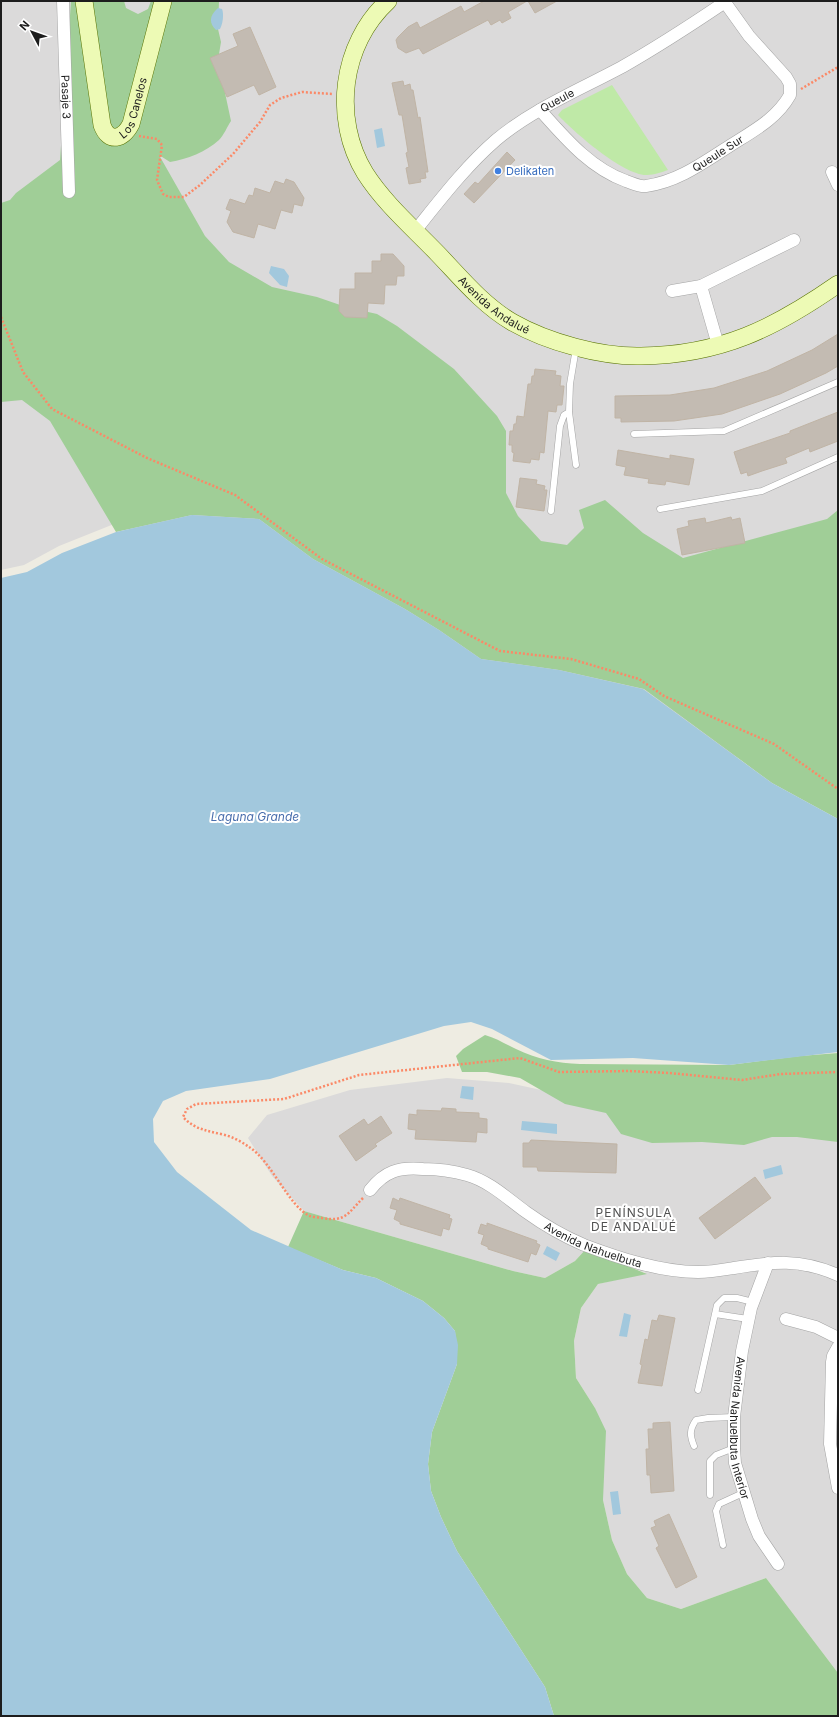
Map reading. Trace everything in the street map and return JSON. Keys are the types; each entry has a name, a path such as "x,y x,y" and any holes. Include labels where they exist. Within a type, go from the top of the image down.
{"street":[{"name":"Pasaje 3","path":"63,1 69,192"},
{"name":"Los Canelos","path":"84,1 102,125 109,136 117,137 125,134 131,124 138,103 162,1"},
{"name":"Avenida Andalué","path":"384,2 365,30 357,45 349,69 345,95 348,126 357,156 364,170 378,191 488,305 500,314 524,328 576,346 613,354 640,356 681,353 718,345 748,336 767,328 805,307 838,284"},
{"path":"724,2 749,36 786,77 790,84 790,95"},
{"name":"Queule","path":"415,231 451,187 482,153 511,128 540,110 658,45 724,2"},
{"name":"Queule Sur","path":"540,110 568,141 591,162 618,178 644,186 670,180 694,168 773,118 790,95"},
{"path":"832,172 838,185"},
{"path":"672,291 701,286 794,240"},
{"path":"701,286 718,345"},
{"name":"Avenida Nahuelbuta","path":"370,1190 378,1180 389,1172 410,1168 441,1169 469,1175 496,1189 550,1229 615,1256 671,1270 687,1272 717,1271 768,1263 785,1262 801,1263 828,1270 838,1275"},
{"name":"Avenida Nahuelbuta Interior","path":"768,1263 753,1302 742,1351 734,1417 734,1448 735,1463 759,1536 778,1564"},
{"path":"786,1319 816,1327 838,1338"},
{"path":"838,1347 833,1356 832,1362 830,1444 835,1456 838,1488"}],"lane":[{"path":"576,346 570,384 569,412 576,465"},
{"path":"634,434 724,431 838,382"},
{"path":"551,511 560,426 564,415 569,412"},
{"path":"660,509 762,491 838,457"},
{"path":"698,1390 717,1305 724,1298 737,1298 753,1302"},
{"path":"715,1314 748,1319"},
{"path":"694,1446 690,1436 691,1427 696,1420 734,1417"},
{"path":"710,1495 710,1461 716,1455 734,1448"},
{"path":"723,1545 716,1511 719,1504 744,1493"}],"path":[{"path":"790,95 838,67"},
{"path":"125,134 157,140 162,145 157,180 163,194 169,197 184,197 200,185 233,154 260,122 270,105 281,98 302,92 345,95"},
{"path":"1,317 23,372 52,409 147,458 235,495 322,559 500,651 571,659 639,679 664,696 774,744 838,789"},
{"path":"370,1190 345,1216 336,1220 310,1216 299,1207 265,1162 251,1148 226,1135 205,1131 190,1124 183,1117 187,1109 196,1104 284,1099 359,1074 520,1058 559,1072 642,1072 742,1080 782,1074 838,1072"}],"shaded area":[{"path":"1,1 838,1 838,795 114,524 59,546 24,565 1,570"},
{"path":"838,1066 838,1673 766,1578 681,1609 647,1598 627,1574 612,1540 603,1500 595,1408 576,1378 574,1341 581,1308 598,1284 646,1273 586,1249 575,1261 545,1278 513,1271 304,1211 272,1176 248,1138 267,1115 350,1090 447,1078 509,1083 615,1106"}],"green space":[{"path":"71,1 124,1 126,8 138,14 148,9 151,1 219,1 218,29 221,42 218,60 231,121 219,140 190,157 170,162 159,155 205,236 229,262 272,287 317,297 346,307 377,314 397,326 454,369 497,416 506,431 506,493 518,516 541,541 567,545 584,528 579,510 605,500 643,533 683,558 827,519 838,510 838,819 772,783 644,689 559,670 481,659 405,609 313,559 259,519 192,515 116,532 50,421 22,400 1,402 1,203 10,200 16,193 60,160"},
{"path":"612,85 668,170 647,175 637,173 626,168 613,161 587,142 558,115 562,110"},
{"path":"485,1035 539,1058 563,1063 580,1064 729,1065 838,1053 838,1142 797,1137 772,1137 744,1145 702,1142 652,1143 621,1134 606,1113 565,1104 520,1078 487,1072 462,1072 456,1056 463,1049"},
{"path":"304,1211 513,1271 545,1278 575,1261 586,1249 647,1274 598,1284 581,1308 574,1341 576,1378 595,1408 606,1431 603,1500 612,1540 627,1574 647,1598 681,1609 766,1578 838,1673 838,1716 554,1716 545,1687 457,1551 431,1491 428,1464 432,1432 457,1364 455,1331 444,1318 423,1301 376,1278 343,1270 288,1247"}],"water":[{"path":"218,8 222,9 223,19 220,29 216,30 213,27 211,19 213,13"},
{"path":"382,128 385,146 377,148 374,130"},
{"path":"271,266 284,269 289,276 287,287 280,285 269,273"},
{"name":"Laguna Grande","path":"192,515 259,519 313,559 405,609 481,659 559,670 643,689 772,783 838,819 838,1052 729,1065 633,1058 551,1060 492,1029 471,1022 444,1026 270,1079 186,1091 163,1101 153,1119 154,1142 177,1172 251,1230 343,1270 376,1278 423,1301 444,1318 455,1331 458,1345 457,1364 432,1432 428,1464 431,1491 457,1551 545,1687 554,1716 1,1716 1,578 27,572 62,553 116,532"},
{"path":"462,1086 474,1087 473,1100 460,1098"},
{"path":"522,1121 557,1124 557,1134 521,1130"},
{"path":"781,1165 783,1174 765,1179 763,1170"},
{"path":"547,1246 560,1253 556,1261 543,1254"},
{"path":"624,1313 631,1315 627,1337 619,1336"},
{"path":"618,1491 621,1514 613,1515 610,1492"}],"building":[{"path":"484,1 527,1 508,12 511,18 502,23 500,20 491,25 488,20 423,54 419,48 406,53 398,48 396,40 398,37 408,27 417,22 420,28 461,6 464,12"},
{"path":"528,1 557,1 535,13"},
{"path":"250,27 276,87 259,95 254,85 227,97 210,58 238,46 233,34"},
{"path":"403,81 404,86 410,84 411,90 413,90 418,118 420,117 428,172 425,172 426,178 420,179 421,182 409,184 406,168 409,167 406,153 408,152 402,115 399,115 392,83"},
{"name":"Delikaten","path":"507,152 515,160 474,203 464,194 475,182 478,184"},
{"path":"286,179 294,182 304,198 302,206 294,204 292,213 281,210 275,229 258,224 254,238 233,232 227,222 231,211 226,209 230,199 245,204 249,195 253,196 255,188 270,193 275,181 284,184"},
{"path":"381,254 393,254 404,266 404,276 397,276 396,285 385,285 384,304 368,303 367,318 345,317 339,311 340,289 355,289 355,273 372,273 372,261 381,261"},
{"path":"838,334 838,366 780,394 722,414 674,421 621,422 621,418 615,418 615,396 670,395 714,388 767,371 812,350"},
{"path":"535,369 556,371 555,375 561,376 560,386 564,386 562,405 557,405 556,412 548,411 544,453 540,452 539,460 531,459 530,463 513,461 514,453 512,452 512,445 509,445 510,431 513,431 517,416 524,417 528,384 531,384"},
{"path":"838,412 838,441 810,452 809,448 785,458 787,463 748,476 747,472 741,474 734,452 790,433 790,431"},
{"path":"618,450 670,459 670,455 694,459 689,485 666,481 665,485 648,483 649,479 624,475 626,467 616,465"},
{"path":"520,478 537,480 536,484 545,486 544,490 547,490 544,511 516,507"},
{"path":"731,517 732,520 740,518 745,543 682,555 677,529 689,526 688,521 705,518 706,523"},
{"path":"442,1108 456,1109 456,1112 479,1113 479,1118 487,1119 487,1133 477,1132 476,1142 415,1139 416,1130 408,1129 409,1114 417,1115 417,1110 441,1111"},
{"path":"381,1116 392,1133 375,1144 377,1146 356,1161 339,1136 364,1119 368,1125"},
{"path":"531,1140 617,1144 616,1173 538,1171 537,1167 523,1167 523,1143 529,1143"},
{"path":"755,1177 771,1198 715,1239 699,1218"},
{"path":"393,1198 399,1201 400,1198 450,1215 449,1218 452,1219 449,1230 443,1228 441,1236 400,1224 400,1222 394,1219 397,1210 390,1208"},
{"path":"487,1223 537,1241 536,1243 540,1245 536,1255 531,1253 528,1262 488,1249 488,1247 481,1244 484,1235 478,1233 481,1224 487,1226"},
{"path":"659,1315 675,1318 662,1386 638,1383 645,1339 648,1340 652,1320 657,1321"},
{"path":"670,1422 674,1491 651,1493 650,1475 647,1475 646,1449 649,1449 648,1429 653,1429 653,1423"},
{"path":"669,1514 697,1577 676,1588 656,1548 659,1546 651,1528 656,1526 654,1521"}],"place":[{"name":"Delikaten","path":"498,171"}],"district":[{"name":"PENÍNSULA DE ANDALUÉ","path":"634,1220"}]}
